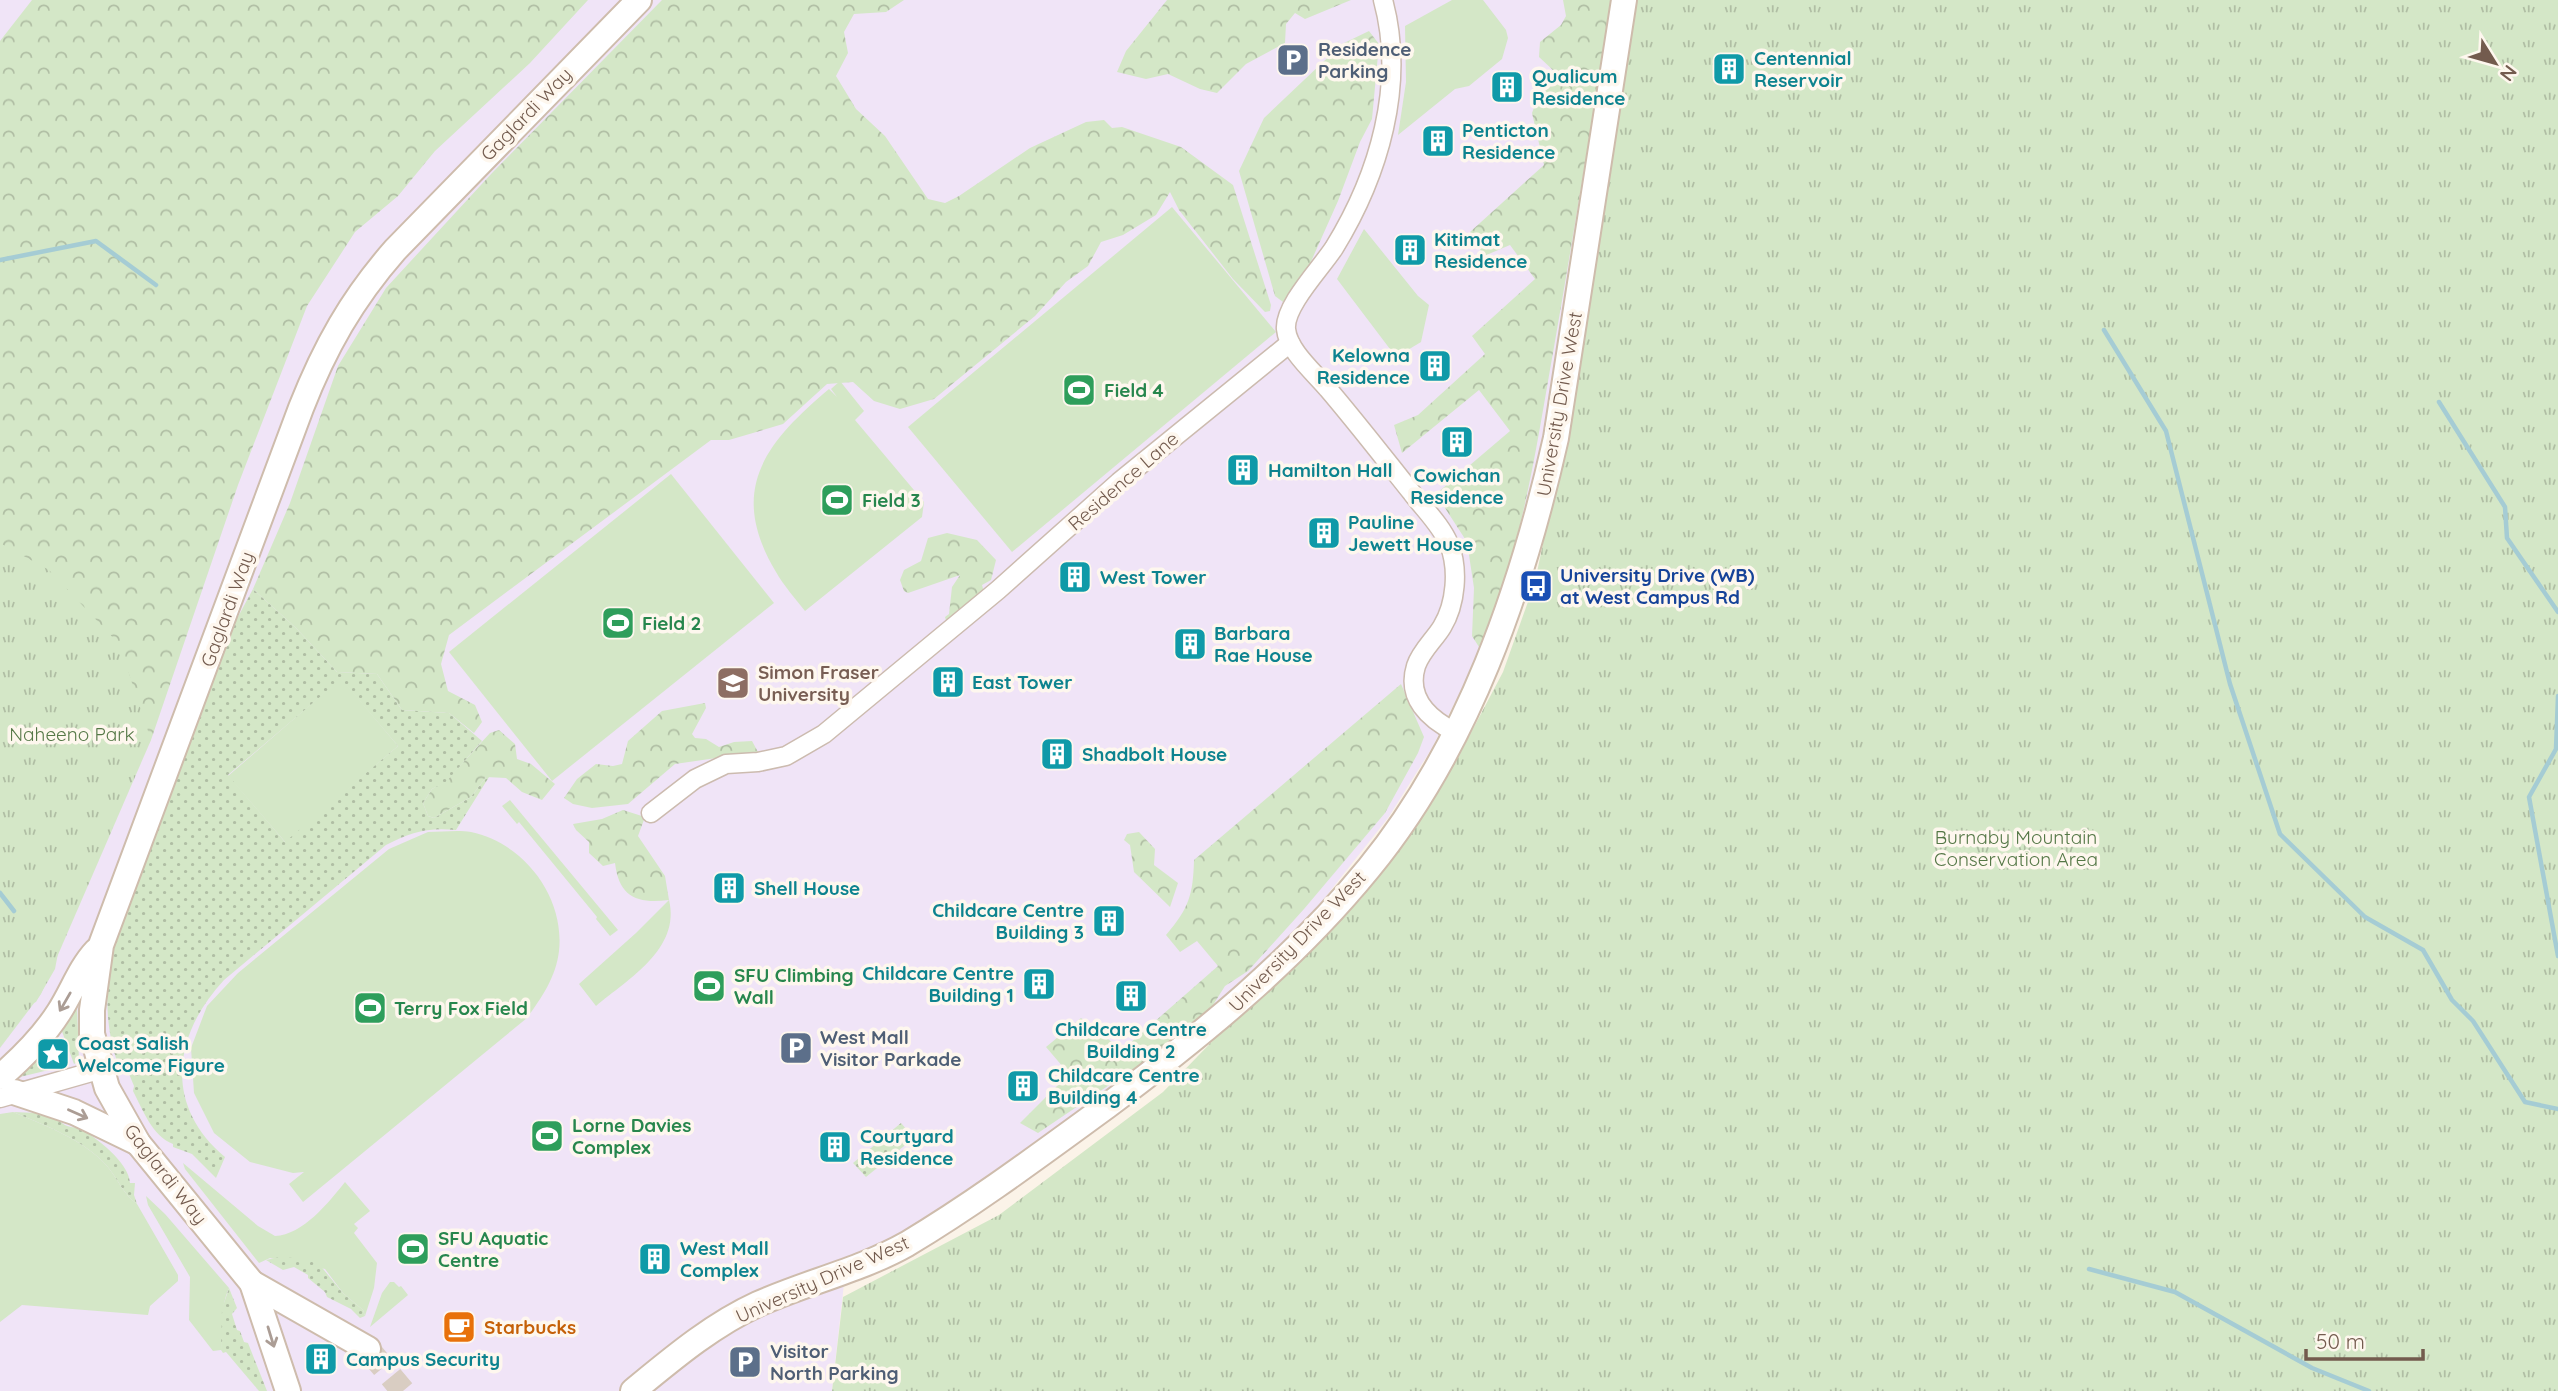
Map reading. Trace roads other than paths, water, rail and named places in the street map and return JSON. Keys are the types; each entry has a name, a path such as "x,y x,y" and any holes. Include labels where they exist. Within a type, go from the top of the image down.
{"street":[{"name":"Gaglardi Way","path":"288,1391 252,1283 138,1143 112,1097 92,1034 92,1010 101,945 301,408 333,334 372,276 395,250 639,0"},
{"path":"1383,0 1390,24 1393,54 1392,86 1381,141 1354,209 1335,246 1292,307 1286,331 1290,343 1361,427 1430,516 1448,544 1453,562 1451,605 1442,626 1416,667 1414,687 1422,709 1437,723 1455,732"},
{"name":"University Drive West","path":"633,1391 673,1358 735,1315 902,1246 981,1198 1226,1014 1342,900 1372,865 1419,797 1455,732 1489,659 1540,510 1556,438 1624,0"},
{"name":"Residence Lane","path":"651,813 695,779 726,764 758,762 786,756 824,734 998,590 1119,482 1290,343"},
{"path":"5,1089 59,1013 86,962 101,945"},
{"path":"5,1089 102,1069"},
{"path":"5,1089 74,1112 138,1143"},
{"name":"Gaglardi Way","path":"252,1283 368,1349"}],"waterway":[{"path":"0,260 96,241 156,285"},
{"path":"2104,330 2166,431 2230,684 2280,834 2365,917 2423,950 2452,1000 2473,1021 2525,1102 2558,1109"},
{"path":"2439,402 2505,507 2507,538 2558,612"},
{"path":"2558,696 2556,749 2529,797 2558,956"},
{"path":"0,893 14,911"},
{"path":"2089,1269 2175,1292 2312,1368 2369,1391"}],"tunnel":[{"path":"368,1349 403,1391"}],"place":[{"name":"Residence Parking","path":"1293,60"},
{"name":"Centennial Reservoir","path":"1729,69"},
{"name":"Qualicum Residence","path":"1507,87"},
{"name":"Penticton Residence","path":"1438,141"},
{"name":"Kitimat Residence","path":"1410,250"},
{"name":"Kelowna Residence","path":"1435,366"},
{"name":"Field 4","path":"1079,390"},
{"name":"Cowichan Residence","path":"1457,442"},
{"name":"Hamilton Hall","path":"1243,470"},
{"name":"Field 3","path":"837,500"},
{"name":"Pauline Jewett House","path":"1324,533"},
{"name":"West Tower","path":"1075,577"},
{"name":"University Drive (WB) at West Campus Rd","path":"1536,586"},
{"name":"Field 2","path":"618,623"},
{"name":"Barbara Rae House","path":"1190,644"},
{"name":"East Tower","path":"948,682"},
{"name":"Simon Fraser University","path":"733,683"},
{"name":"Shadbolt House","path":"1057,754"},
{"name":"Shell House","path":"729,888"},
{"name":"Childcare Centre Building 3","path":"1109,921"},
{"name":"Childcare Centre Building 1","path":"1039,984"},
{"name":"SFU Climbing Wall","path":"709,986"},
{"name":"Childcare Centre Building 2","path":"1131,996"},
{"name":"Terry Fox Field","path":"370,1008"},
{"name":"West Mall Visitor Parkade","path":"796,1048"},
{"name":"Coast Salish Welcome Figure","path":"53,1054"},
{"name":"Childcare Centre Building 4","path":"1023,1086"},
{"name":"Lorne Davies Complex","path":"547,1136"},
{"name":"Courtyard Residence","path":"835,1147"},
{"name":"SFU Aquatic Centre","path":"413,1249"},
{"name":"West Mall Complex","path":"655,1259"},
{"name":"Starbucks","path":"459,1327"},
{"name":"Campus Security","path":"321,1359"},
{"name":"Visitor North Parking","path":"745,1362"}],"park label":[{"name":"Naheeno Park","path":"72,734"},
{"name":"Burnaby Mountain Conservation Area","path":"2016,848"}]}
